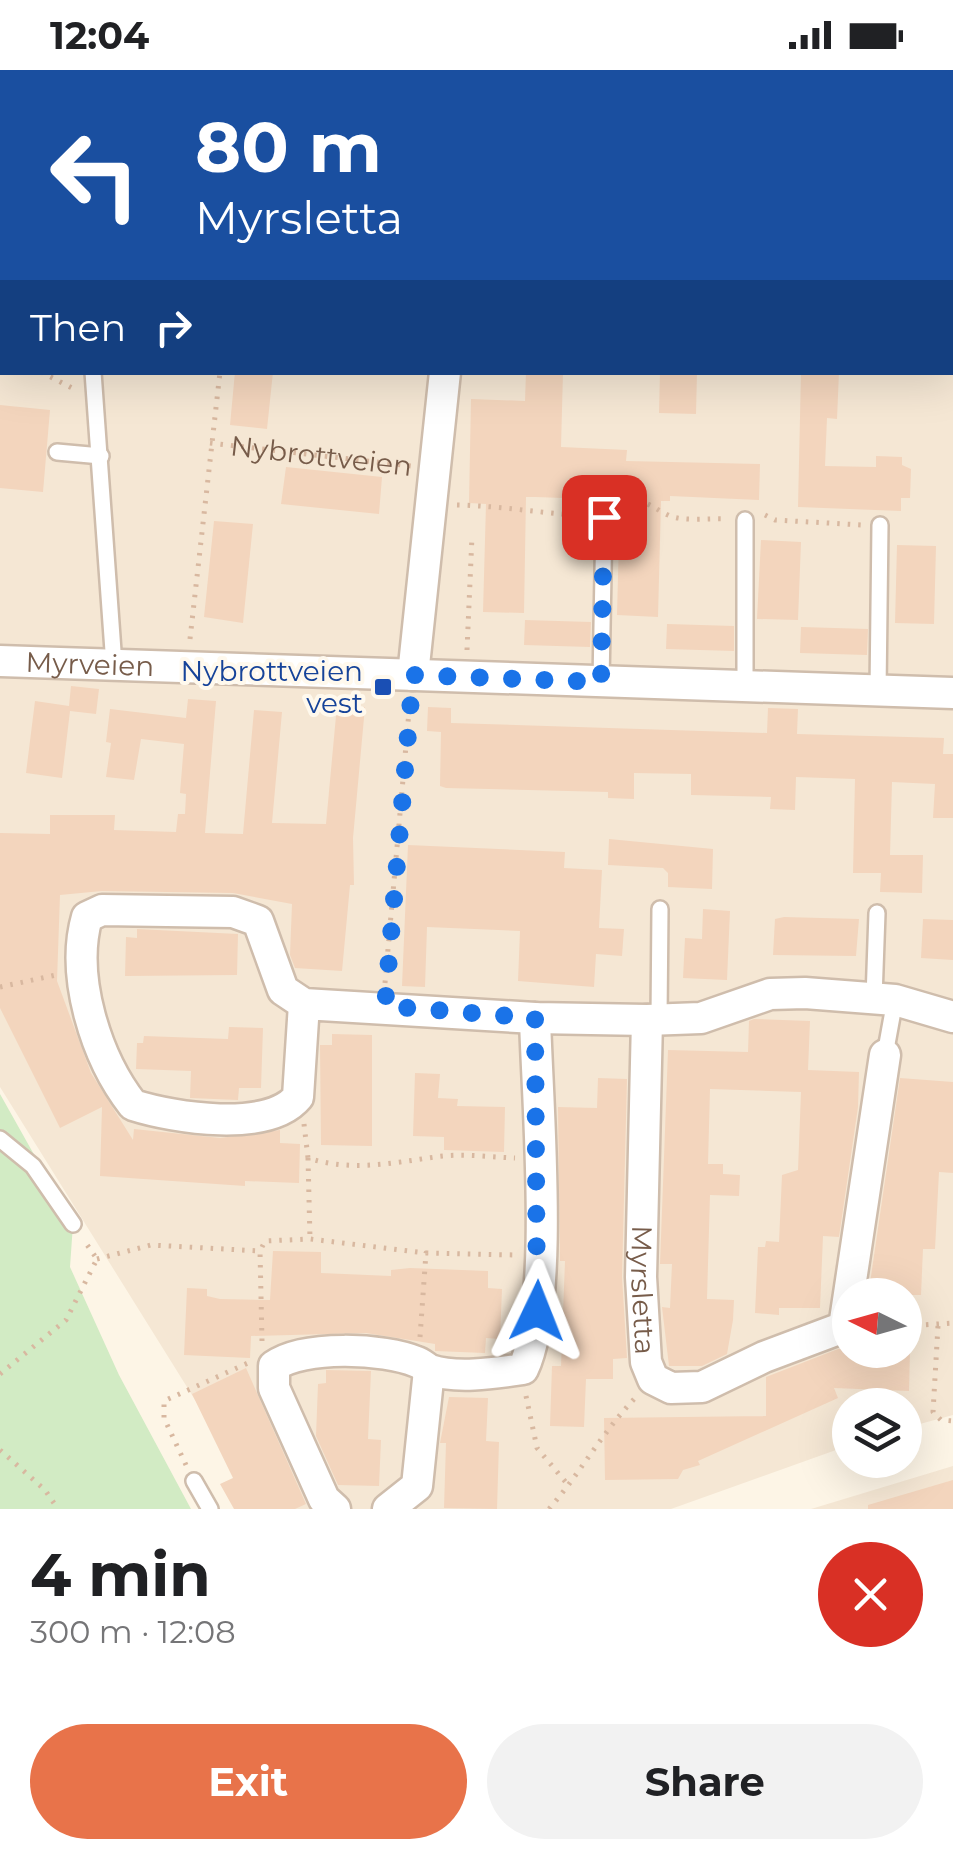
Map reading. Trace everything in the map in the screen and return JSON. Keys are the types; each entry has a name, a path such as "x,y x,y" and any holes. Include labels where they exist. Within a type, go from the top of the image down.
{"street":[{"name":"Nybrottveien","path":"413,675 445,375"},
{"name":"Myrveien","path":"0,660 953,693"},
{"path":"304,1004 298,1097 289,1108 253,1120 154,1112 133,1105 95,1034 84,970 82,933 87,917 102,910 233,912 258,921 283,990 304,1004 535,1018 701,1018 770,994 884,999 953,1018"},
{"path":"335,1509 324,1499 274,1388 274,1366 306,1351 377,1354 423,1366 489,1374 523,1368 535,1344 535,1018"},
{"name":"Myrsletta","path":"653,1019 641,1277 646,1362 653,1379 671,1388 702,1387 764,1356 844,1327 885,1055"},
{"path":"388,1509 417,1486 423,1366"}],"lane":[{"path":"93,375 114,665"},
{"path":"57,452 101,456"},
{"path":"601,682 604,517"},
{"path":"745,520 745,687"},
{"path":"878,690 880,525"},
{"path":"653,1019 660,909"},
{"name":"Myrsletta","path":"877,912 885,1055"},
{"path":"0,1139 33,1166 73,1224"},
{"path":"194,1481 210,1509"}],"path":[{"path":"47,375 97,398"},
{"name":"Nybrottveien","path":"190,668 220,375"},
{"name":"Nybrottveien","path":"210,443 432,468"},
{"path":"762,514 805,523 880,525"},
{"path":"465,678 472,536"},
{"path":"385,1006 413,675"},
{"path":"0,987 84,970"},
{"path":"298,1097 308,1158 310,1239"},
{"path":"308,1158 377,1167 436,1156 538,1158"},
{"path":"73,1224 96,1258"},
{"path":"194,1481 162,1408 164,1400 263,1358 260,1251 265,1242 310,1239 426,1253 538,1256"},
{"path":"96,1258 151,1245 260,1251"},
{"path":"423,1366 426,1253"},
{"path":"0,1374 66,1320 96,1258"},
{"path":"922,1326 953,1322"},
{"path":"938,1326 933,1412 941,1420 953,1421"},
{"path":"523,1368 537,1448 569,1486"},
{"path":"549,1509 569,1486 607,1426 653,1379"},
{"path":"0,1450 45,1490 58,1509"}],"shaded area":[{"path":"0,375 953,375 953,1415 922,1423 922,1388 832,1388 832,1451 671,1509 263,1509 0,1087"},
{"path":"953,1466 953,1509 811,1509 922,1478"}],"green space":[{"path":"0,1094 73,1224 70,1267 119,1375 191,1509 0,1509"}],"building":[{"path":"235,375 273,375 267,429 230,425"},
{"path":"526,375 563,375 561,447 627,450 626,461 760,464 759,500 670,496 670,501 661,501 658,617 617,615 620,500 526,497 524,613 483,612 486,504 469,503 471,399 525,401"},
{"path":"660,375 697,375 696,414 659,413"},
{"path":"801,375 839,375 837,419 827,418 825,466 876,467 876,456 902,457 902,465 911,469 910,498 901,498 901,511 798,507"},
{"path":"0,405 50,410 43,492 0,488"},
{"path":"286,467 382,477 379,514 281,504"},
{"path":"214,521 253,524 243,623 204,617"},
{"path":"761,540 801,542 798,620 757,619"},
{"path":"897,545 936,546 934,624 895,623"},
{"path":"525,620 591,622 590,647 524,645"},
{"path":"667,624 734,626 734,651 666,649"},
{"path":"801,627 868,629 867,655 800,653"},
{"path":"71,686 99,689 96,714 70,711 62,778 26,773 35,701 69,706"},
{"path":"188,699 216,701 205,833 243,834 254,710 282,712 272,823 326,824 337,705 365,707 353,838 354,885 350,885 342,971 295,968 290,955 292,904 233,893 102,891 60,895 57,981 91,1073 133,1140 134,1129 220,1138 280,1130 280,1143 300,1144 299,1183 245,1181 245,1186 100,1176 102,1107 60,1128 0,1008 0,833 50,834 50,815 115,815 114,830 176,832 178,814 185,814 186,794 180,793 184,744 141,739 134,780 106,777 111,743 106,742 110,709 186,718"},
{"path":"428,707 451,708 451,723 767,733 768,708 798,709 797,734 944,738 943,754 953,754 953,818 933,818 935,784 892,782 890,855 923,855 922,893 880,892 881,873 853,873 855,779 796,777 795,810 770,809 771,797 691,795 691,774 634,773 634,799 608,798 608,792 446,788 440,786 441,732 427,731"},
{"path":"609,839 713,849 712,889 668,887 668,873 663,868 608,865"},
{"path":"408,845 565,852 564,868 602,870 599,928 624,929 622,956 596,954 594,987 518,981 520,931 427,927 425,987 402,986"},
{"path":"703,909 730,911 727,980 683,978 685,938 702,939"},
{"path":"775,919 859,919 856,956 773,955"},
{"path":"923,919 953,920 953,960 921,958"},
{"path":"137,929 238,934 237,975 125,976 126,937 137,938"},
{"path":"749,1021 810,1021 808,1070 859,1072 858,1107 839,1237 823,1236 820,1308 779,1308 779,1315 755,1313 758,1247 765,1247 766,1241 779,1242 782,1175 798,1170 801,1092 710,1089 708,1164 723,1164 723,1174 740,1175 739,1196 710,1195 707,1299 734,1300 733,1320 727,1354 702,1366 669,1366 662,1307 670,1308 672,1264 660,1264 668,1050 748,1052"},
{"path":"229,1027 263,1028 261,1088 239,1088 238,1100 190,1098 191,1071 136,1069 137,1043 143,1043 144,1036 228,1039"},
{"path":"332,1034 372,1035 372,1146 321,1145 320,1045 332,1045"},
{"path":"415,1073 440,1074 438,1098 458,1099 457,1106 505,1107 504,1152 444,1150 444,1137 413,1136"},
{"path":"598,1078 627,1079 622,1277 627,1358 613,1359 613,1379 586,1379 584,1427 550,1426 552,1366 561,1366 565,1261 560,1261 558,1107 597,1108"},
{"path":"900,1078 953,1082 953,1173 939,1172 935,1249 923,1249 922,1278 871,1278"},
{"path":"273,1251 321,1252 321,1273 391,1276 391,1270 410,1268 488,1271 488,1288 502,1289 500,1339 486,1338 485,1353 435,1351 435,1344 366,1333 251,1336 250,1358 184,1355 187,1288 207,1289 207,1296 220,1299 270,1300"},
{"path":"832,1351 832,1368 910,1368 909,1388 832,1388 832,1401 698,1461 700,1465 683,1470 678,1479 605,1480 604,1418 766,1416 766,1377"},
{"path":"246,1368 306,1504 295,1509 234,1509 220,1484 233,1478 192,1394"},
{"path":"326,1370 371,1371 368,1439 381,1440 379,1486 338,1485 316,1436 318,1384 326,1383"},
{"path":"449,1397 488,1398 486,1441 499,1442 497,1509 444,1508 446,1443 440,1443"},
{"path":"953,1480 953,1509 868,1509 868,1505"}],"place":[{"name":"Nybrottveien vest","path":"383,687"}],"route":[{"path":"537,1311 535,1018 385,1006 386,958 413,675 601,682 604,517"}]}
